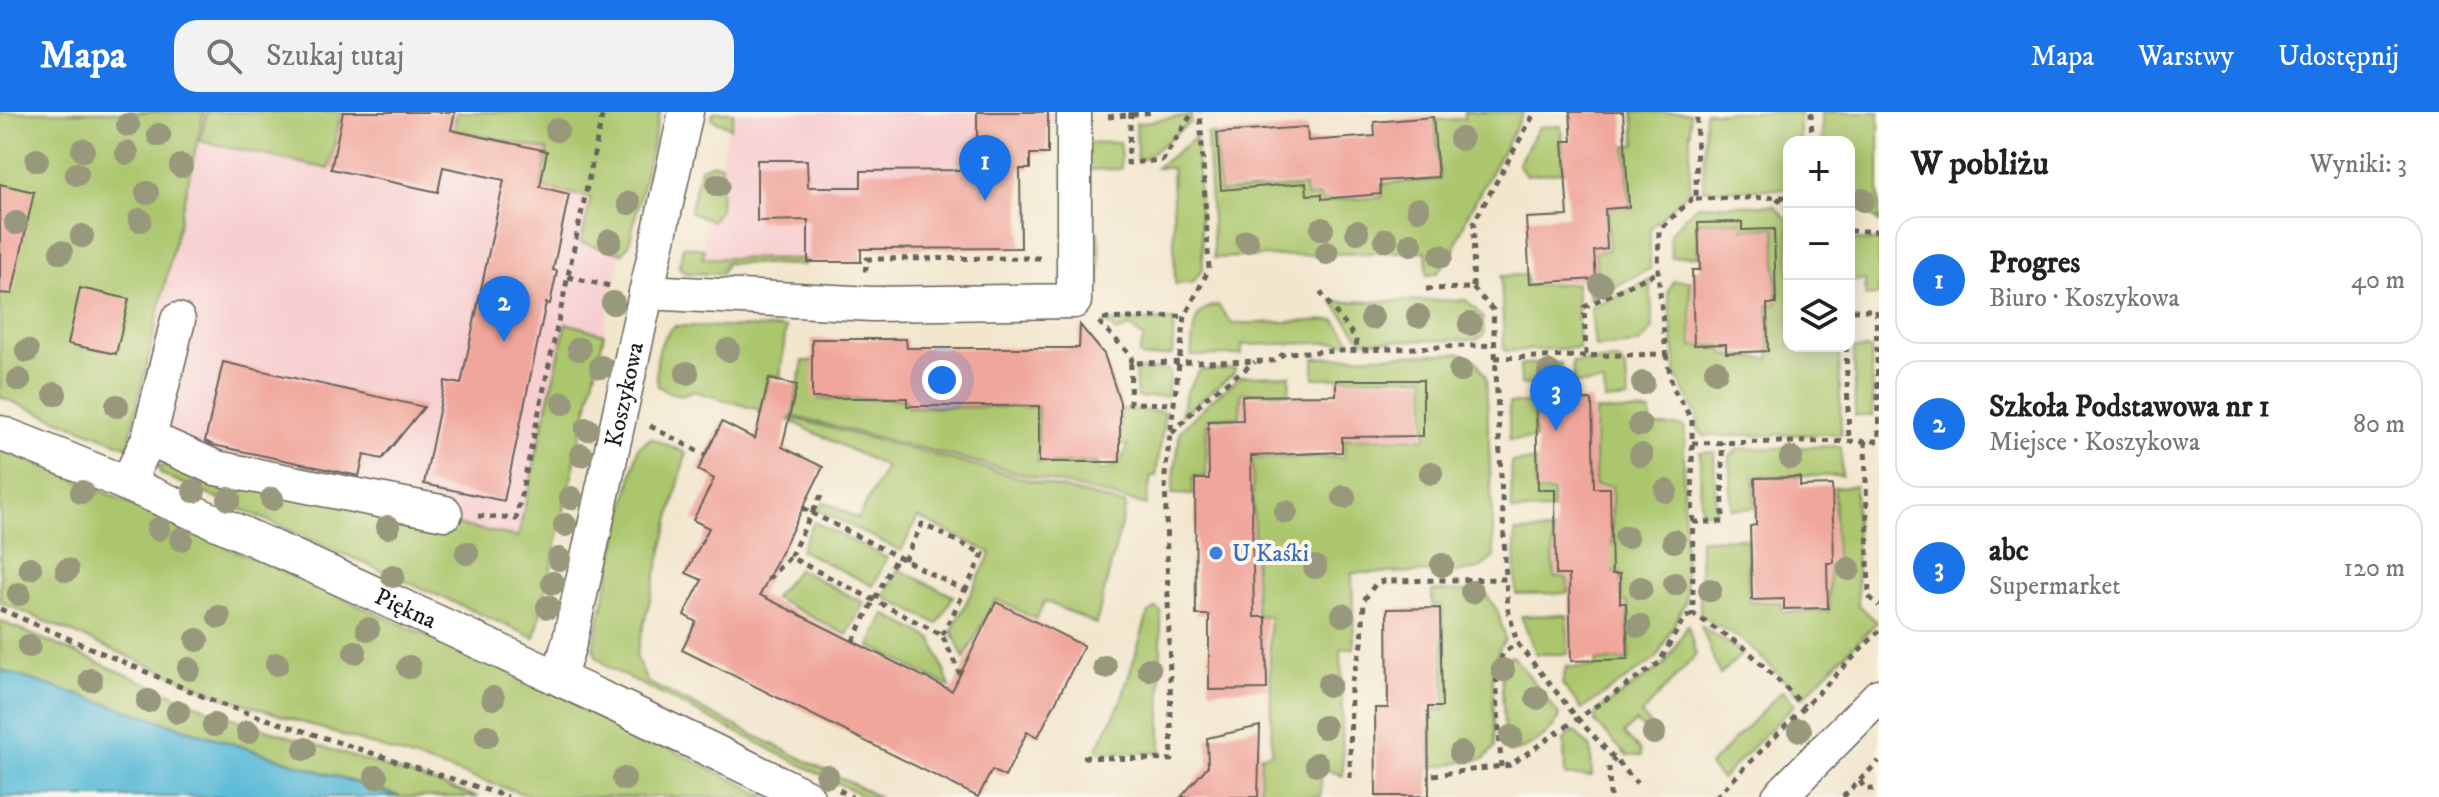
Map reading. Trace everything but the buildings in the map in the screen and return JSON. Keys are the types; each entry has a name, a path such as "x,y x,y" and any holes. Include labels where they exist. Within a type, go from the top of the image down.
{"street":[{"name":"Koszykowa","path":"559,677 570,640 635,290 686,112"},
{"path":"635,290 872,304 1074,301 1074,115"},
{"path":"127,484 149,438 178,320"},
{"name":"Piękna","path":"0,433 127,484 559,677 807,797"},
{"path":"149,438 216,468 445,513"},
{"path":"1779,797 1879,696"}],"path":[{"path":"516,519 603,112"},
{"path":"1074,115 1154,112"},
{"path":"1130,115 1128,163 1163,160 1193,112"},
{"path":"1083,757 1172,760 1165,475 1185,316 1209,269 1200,112"},
{"path":"1535,112 1474,222 1473,288 1493,310 1508,609 1517,643 1578,719 1637,783"},
{"path":"1696,199 1697,112"},
{"path":"1811,112 1812,136"},
{"path":"1776,197 1786,208"},
{"path":"1693,614 1692,420 1673,388 1666,354 1658,272 1659,230 1692,199 1783,197"},
{"path":"1855,231 1879,231"},
{"path":"851,269 866,269 867,259 1074,258"},
{"path":"1586,355 1584,307 1658,272"},
{"path":"568,277 635,290"},
{"path":"1426,289 1473,288"},
{"path":"1320,292 1356,339 1357,348"},
{"path":"1692,443 1879,441 1878,307 1855,309"},
{"path":"1095,319 1132,357 1130,403 1175,404"},
{"path":"1131,363 1273,361 1285,353 1494,345"},
{"path":"1846,352 1849,441"},
{"path":"1495,358 1666,354"},
{"path":"1171,434 1208,396 1256,361"},
{"path":"638,423 660,428 705,455"},
{"path":"1865,441 1869,597 1879,606"},
{"path":"1693,522 1723,522 1722,442"},
{"path":"768,579 790,557 824,490"},
{"path":"803,508 965,591"},
{"path":"904,560 922,524 983,554 942,635"},
{"path":"853,641 897,556"},
{"path":"790,557 942,635 960,674"},
{"path":"1350,778 1351,684 1362,644 1364,600 1370,589 1384,581 1506,579"},
{"path":"0,609 223,705 508,797"},
{"path":"1693,614 1746,649 1804,706"},
{"path":"1433,775 1510,765 1659,663 1684,618 1693,614"},
{"path":"1716,797 1879,631"},
{"path":"1501,767 1496,671 1503,653 1517,643"},
{"path":"1610,797 1609,766 1615,759"},
{"path":"1843,797 1879,761"},
{"path":"1860,781 1865,797"},
{"path":"1865,789 1879,789"}],"shaded area":[{"path":"206,112 652,112 540,623 521,625 129,450"},
{"path":"731,112 1055,112 1055,122 1048,123 1048,154 1030,154 1030,169 1020,170 1021,248 862,249 861,262 699,260"}],"green space":[{"path":"0,112 204,112 128,447 0,397"},
{"path":"207,112 341,112 329,169 200,141"},
{"path":"457,112 660,112 629,244 623,253 581,243 591,198 541,187 548,150 454,130"},
{"path":"713,112 734,112 731,128 712,119"},
{"path":"1464,112 1524,112 1467,216 1452,255 1437,273 1427,276 1426,251 1214,258 1207,134 1215,133 1220,192 1305,186 1306,197 1320,196 1321,201 1382,197 1382,184 1440,179 1435,120 1464,119"},
{"path":"1633,112 1690,113 1690,190 1650,228 1650,269 1589,299 1590,282 1598,281 1595,252 1609,250 1607,208 1630,206 1626,146 1636,144"},
{"path":"1705,112 1800,112 1800,136 1783,136 1783,189 1703,190"},
{"path":"1822,112 1879,112 1879,222 1855,202 1855,136 1822,136"},
{"path":"1191,115 1191,122 1144,159 1137,159 1136,123"},
{"path":"1561,126 1563,172 1526,175 1518,164 1539,127"},
{"path":"1196,137 1203,269 1192,283 1175,284 1172,168 1156,168"},
{"path":"1120,142 1121,169 1086,170 1086,143"},
{"path":"714,163 722,166 720,209 712,221 690,212 700,168"},
{"path":"1698,205 1774,205 1783,215 1783,352 1839,352 1841,434 1704,436 1698,429 1697,416 1677,377 1668,291 1673,281 1690,281 1692,346 1723,346 1724,355 1770,359 1768,305 1777,304 1775,227 1743,229 1742,221 1697,222 1698,256 1671,257 1670,233"},
{"path":"1099,231 1100,286 1097,286 1089,277 1089,239"},
{"path":"1855,240 1879,241 1879,295 1865,296 1865,280 1855,281"},
{"path":"683,246 704,249 703,258 804,259 804,265 726,263 721,274 685,273 679,267"},
{"path":"1526,275 1527,286 1576,283 1579,348 1504,351 1501,276"},
{"path":"1650,280 1653,329 1639,344 1595,347 1591,308"},
{"path":"1466,300 1482,316 1484,334 1477,340 1363,341 1333,302"},
{"path":"1218,305 1232,324 1335,320 1352,342 1242,345 1242,355 1191,356 1198,316 1209,307"},
{"path":"1174,320 1172,355 1143,358 1139,354 1144,338 1130,327 1116,332 1106,322"},
{"path":"566,323 604,334 535,638 161,474 157,465 518,537"},
{"path":"675,326 786,328 780,377 769,375 760,410 693,391 680,395 658,386 658,353 664,338"},
{"path":"1855,349 1871,349 1873,416 1855,416 1854,352"},
{"path":"1460,353 1477,361 1486,377 1494,557 1479,569 1459,572 1352,573 1354,648 1341,649 1343,776 1321,767 1321,797 1260,797 1261,755 1272,753 1269,616 1256,615 1252,458 1344,457 1345,439 1426,438 1425,377 1314,378 1314,358"},
{"path":"1618,360 1626,369 1628,399 1605,401 1604,383 1574,384 1572,362"},
{"path":"803,361 818,361 819,399 906,399 907,407 1038,407 1038,463 1098,463 1099,471 1114,466 1128,446 1120,444 1121,409 1165,412 1156,476 1151,476 1146,505 792,416"},
{"path":"1561,363 1562,384 1521,385 1520,364"},
{"path":"1235,368 1234,373 1181,416 1186,393 1199,371"},
{"path":"1166,369 1170,372 1167,396 1137,398 1135,370"},
{"path":"1290,375 1289,393 1241,393 1240,417 1207,418 1206,477 1193,477 1193,495 1172,494 1180,431 1210,401 1242,376"},
{"path":"1509,403 1534,403 1535,439 1509,440"},
{"path":"1595,411 1651,412 1651,426 1682,426 1685,429 1686,600 1657,658 1582,709 1562,684 1566,667 1595,667 1596,661 1629,660 1628,602 1622,602 1621,572 1607,573 1606,547 1612,546 1612,486 1595,486"},
{"path":"776,414 1126,505 1096,624 1045,601 1036,619 995,599 964,659 952,631 991,553 918,517 901,551 818,510 824,501 858,519 886,467"},
{"path":"651,438 686,453 636,656 647,682 879,797 865,797 609,668 597,657 593,648 638,448"},
{"path":"1841,446 1842,476 1754,476 1755,508 1731,509 1730,456 1738,449"},
{"path":"0,450 57,471 564,697 768,797 533,797 224,697 0,602"},
{"path":"1700,452 1714,452 1716,512 1701,512"},
{"path":"1535,461 1536,492 1553,492 1553,510 1512,511 1511,462"},
{"path":"1855,486 1858,604 1877,622 1802,698 1748,644 1700,615 1700,539 1747,538 1749,602 1781,602 1783,612 1829,611 1829,565 1836,564 1834,487"},
{"path":"814,522 887,558 873,586 800,550"},
{"path":"1553,531 1554,577 1567,577 1568,593 1516,594 1515,532"},
{"path":"798,569 864,603 847,635 774,598"},
{"path":"898,569 953,596 938,624 884,597"},
{"path":"1432,591 1484,591 1498,612 1505,639 1492,662 1495,747 1484,759 1431,767 1430,710 1445,709 1442,605 1432,605"},
{"path":"1156,608 1161,612 1161,753 1100,752 1097,748 1120,704 1148,614"},
{"path":"885,614 932,639 950,687 870,646"},
{"path":"1567,615 1568,654 1536,654 1521,616"},
{"path":"0,621 220,714 478,797 402,797 0,670"},
{"path":"1688,625 1696,655 1641,715 1658,732 1659,739 1635,722 1624,734 1640,750 1641,756 1627,756 1595,722 1596,712 1665,664"},
{"path":"1701,626 1743,653 1720,675"},
{"path":"1509,656 1514,657 1559,715 1552,728 1539,740 1509,752 1505,746 1501,670"},
{"path":"1782,691 1795,704 1721,779 1709,766"},
{"path":"1574,731 1591,748 1592,776 1565,776 1564,740"}],"water":[{"path":"0,670 400,797 0,797"}],"place":[{"name":"Progres","path":"985,201"},
{"name":"Szkoła Podstawowa nr 1","path":"504,342"},
{"name":"abc","path":"1556,431"},
{"name":"U Kaśki","path":"1216,553"}]}
